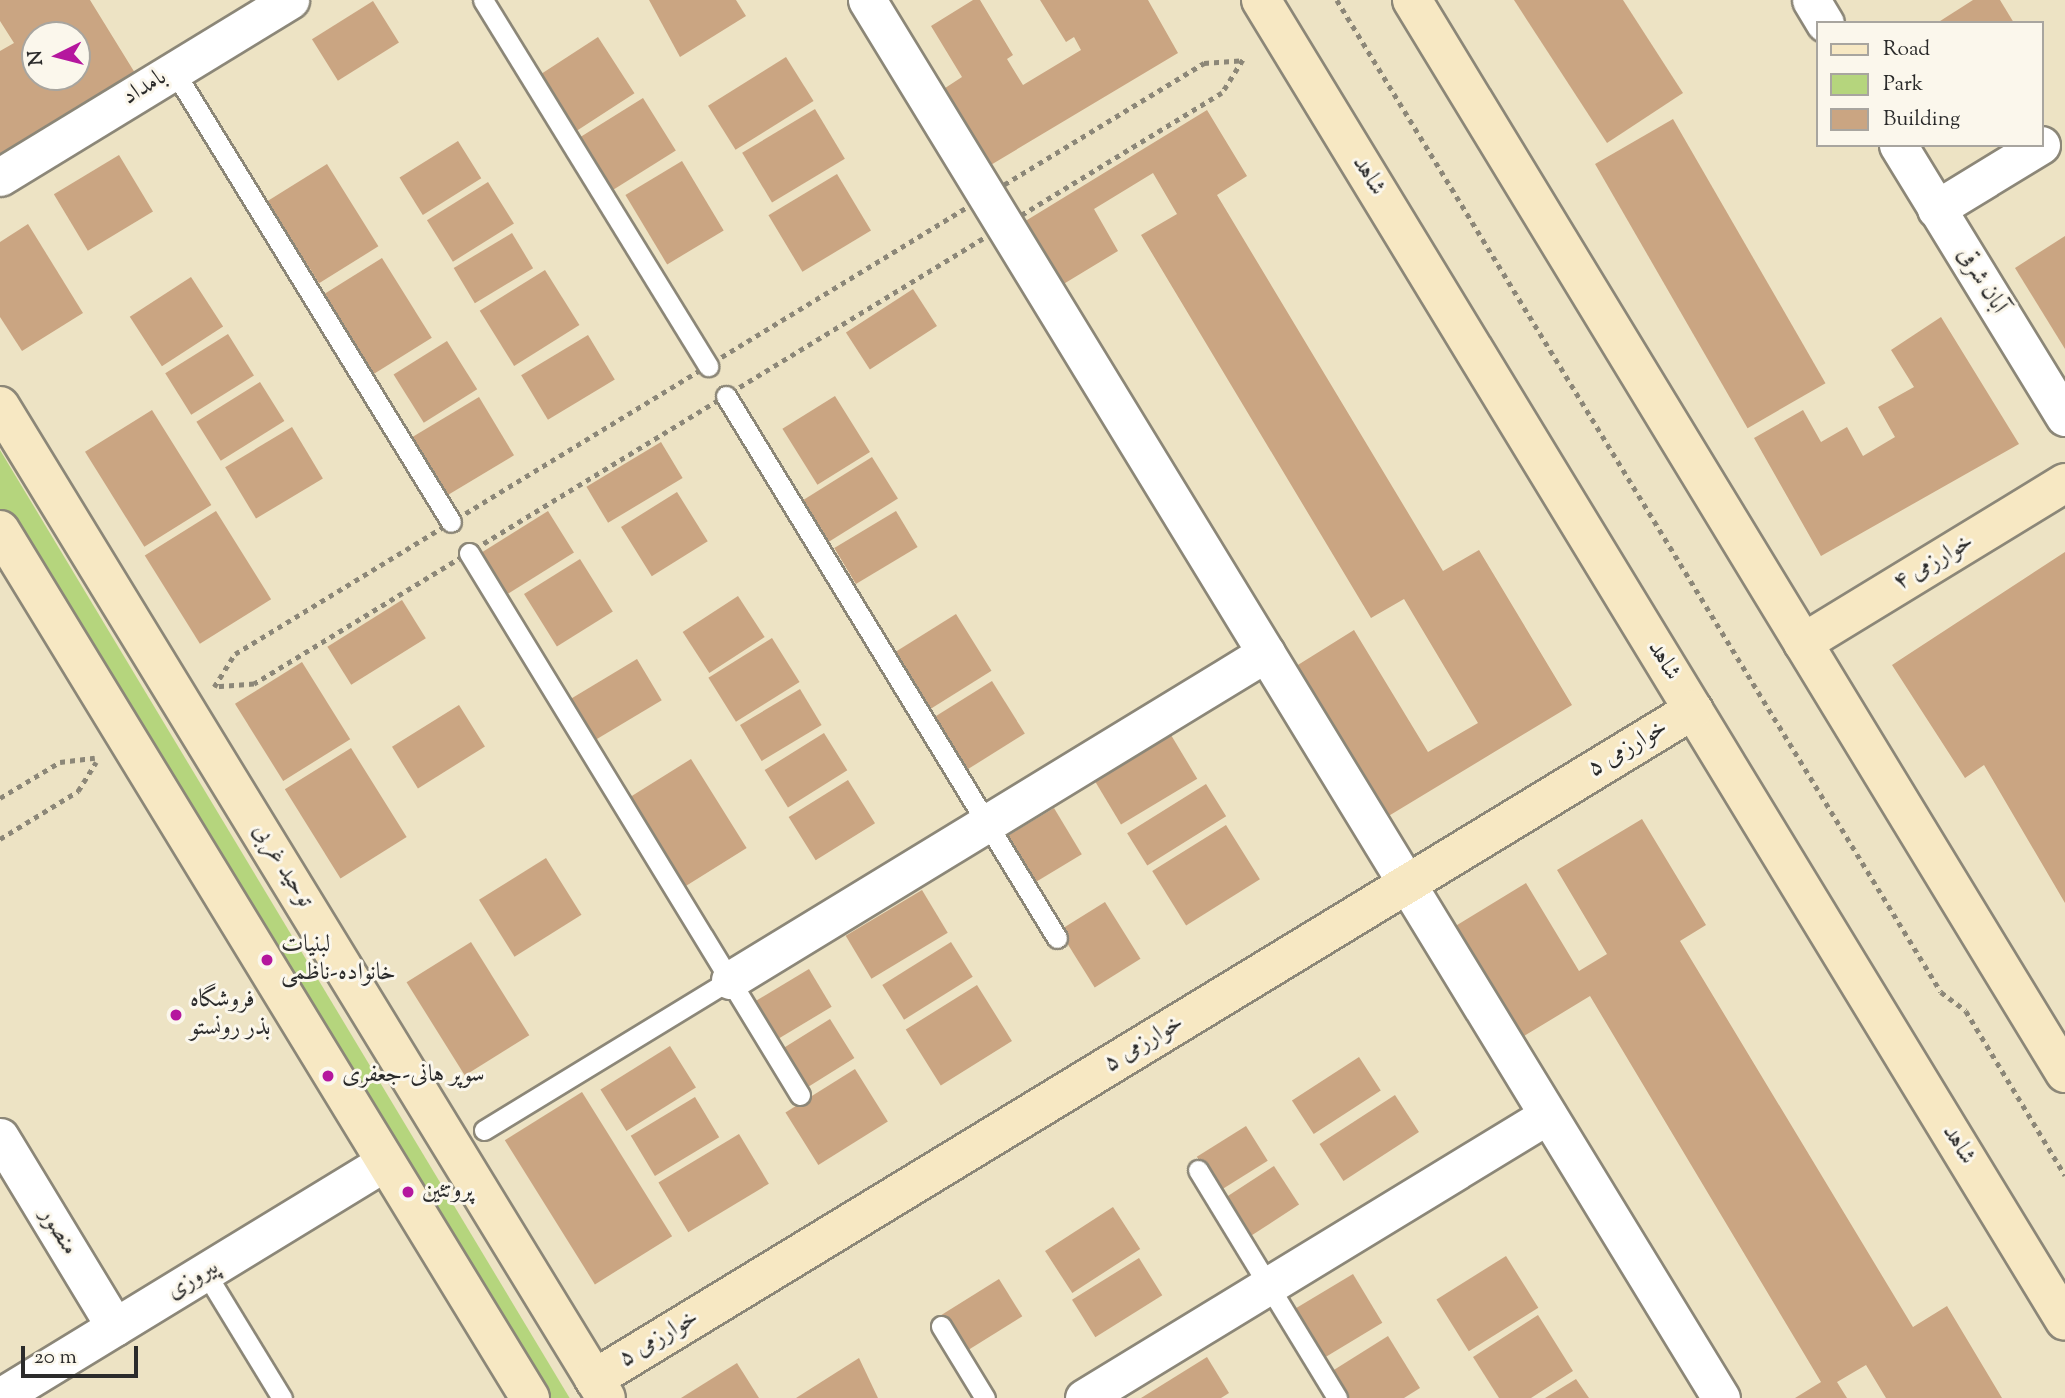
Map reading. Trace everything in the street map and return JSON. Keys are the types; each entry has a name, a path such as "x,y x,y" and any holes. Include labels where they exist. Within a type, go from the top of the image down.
{"street":[{"name":"بامداد","path":"0,177 290,0"},
{"path":"867,0 1721,1398"},
{"name":"شاهد","path":"1261,0 2062,1314"},
{"path":"1412,0 2065,1073"},
{"path":"1811,0 1824,21"},
{"path":"2044,144 2065,131"},
{"name":"آبان شرقی","path":"1899,147 2065,417"},
{"path":"1936,209 2039,147"},
{"name":"توحید غربی","path":"0,406 600,1389"},
{"name":"خوارزمی ۴","path":"1803,643 2065,483"},
{"path":"0,530 530,1398"},
{"path":"730,980 1266,653"},
{"name":"خوارزمی ۵","path":"600,1389 1407,884 1693,710"},
{"path":"1084,1398 1548,1115"},
{"name":"منصور","path":"0,1137 115,1327"},
{"name":"پیروزی","path":"0,1397 385,1162"}],"lane":[{"path":"483,0 708,366"},
{"path":"174,71 451,522"},
{"path":"726,396 1057,939"},
{"path":"470,553 800,1095"},
{"path":"484,1130 730,980"},
{"path":"1198,1170 1337,1398"},
{"path":"205,1272 282,1398"},
{"path":"941,1326 985,1398"}],"path":[{"path":"1337,0 1941,992 1966,1012 2065,1175"},
{"path":"0,798 60,761 99,758 78,791 0,839"}],"green space":[{"path":"0,450 570,1398 531,1398 0,514"}],"building":[{"path":"0,0 90,0 135,73 0,155 0,51 14,43 0,21"},
{"path":"649,0 736,0 746,16 680,57"},
{"path":"973,0 980,0 1013,55 1007,59 1023,85 1081,50 1074,37 1066,42 1040,0 1148,0 1178,53 979,172 939,92 962,77 931,26"},
{"path":"1514,0 1623,0 1683,93 1607,143"},
{"path":"1973,0 2000,0 2013,21 1940,21"},
{"path":"373,1 399,43 338,81 312,39"},
{"path":"598,37 634,93 574,132 538,76"},
{"path":"786,57 814,101 736,150 708,106"},
{"path":"643,98 676,151 609,192 576,140"},
{"path":"815,109 845,159 772,202 742,153"},
{"path":"1207,110 1247,176 1217,195 1443,571 1479,550 1572,705 1377,823 1285,673 1354,630 1428,752 1478,723 1404,599 1371,618 1141,235 1177,214 1153,173 1094,209 1118,251 1052,291 1014,228"},
{"path":"1673,119 1826,383 1748,428 1595,164"},
{"path":"458,141 481,178 423,215 399,178"},
{"path":"119,155 153,212 88,251 54,194"},
{"path":"682,161 724,230 667,264 625,195"},
{"path":"327,164 378,246 319,283 268,201"},
{"path":"837,174 871,231 802,272 768,215"},
{"path":"488,182 514,224 453,262 427,220"},
{"path":"28,224 83,313 22,351 0,317 0,242"},
{"path":"512,233 533,268 475,303 454,268"},
{"path":"2065,236 2065,349 2015,268"},
{"path":"382,258 432,338 373,374 323,295"},
{"path":"545,270 579,325 514,366 480,311"},
{"path":"191,277 223,326 162,366 130,317"},
{"path":"913,289 937,326 870,369 846,333"},
{"path":"1941,317 2019,444 1821,556 1754,438 1803,410 1821,442 1847,427 1863,456 1895,437 1878,407 1914,387 1891,350"},
{"path":"228,334 254,376 191,415 165,373"},
{"path":"588,335 615,380 548,420 521,375"},
{"path":"447,341 477,389 424,423 394,374"},
{"path":"260,382 284,421 221,461 196,422"},
{"path":"835,396 870,452 817,485 782,429"},
{"path":"479,397 514,455 443,498 408,440"},
{"path":"152,410 211,505 144,547 85,452"},
{"path":"292,427 323,478 256,519 225,467"},
{"path":"661,442 683,478 608,523 586,487"},
{"path":"872,457 898,499 829,541 803,500"},
{"path":"677,492 708,541 652,576 621,527"},
{"path":"216,511 271,599 200,644 145,556"},
{"path":"548,511 574,553 504,597 478,555"},
{"path":"896,511 918,547 856,584 834,548"},
{"path":"2065,552 2065,903 1984,765 1965,778 1892,665"},
{"path":"580,559 613,612 557,647 524,594"},
{"path":"738,596 765,637 709,673 683,632"},
{"path":"402,600 426,638 351,685 327,647"},
{"path":"956,614 992,671 930,710 894,653"},
{"path":"772,638 800,682 736,722 708,678"},
{"path":"637,659 662,700 594,741 569,700"},
{"path":"302,662 350,739 283,781 235,704"},
{"path":"992,681 1025,734 963,772 930,720"},
{"path":"800,689 822,725 762,761 740,725"},
{"path":"459,705 485,747 418,788 392,747"},
{"path":"824,733 847,770 788,807 765,770"},
{"path":"1171,735 1197,779 1121,825 1095,781"},
{"path":"351,748 407,837 340,878 285,789"},
{"path":"691,759 747,848 683,888 627,799"},
{"path":"848,780 875,823 816,860 789,817"},
{"path":"1206,784 1226,816 1147,866 1127,833"},
{"path":"1054,808 1082,854 1031,885 1003,838"},
{"path":"1642,819 1706,925 1680,941 1913,1327 1947,1306 2002,1398 1886,1398 1866,1365 1837,1382 1847,1398 1795,1398 1821,1382 1590,996 1511,1044 1444,933 1526,883 1579,971 1607,954 1557,870"},
{"path":"1226,825 1260,879 1186,925 1152,871"},
{"path":"546,858 582,915 515,957 479,900"},
{"path":"922,890 948,933 871,979 846,936"},
{"path":"1105,902 1141,959 1095,987 1059,931"},
{"path":"471,942 529,1035 465,1076 407,982"},
{"path":"951,942 973,977 904,1020 882,985"},
{"path":"809,969 832,1007 774,1041 752,1004"},
{"path":"977,985 1012,1041 941,1085 906,1030"},
{"path":"830,1019 854,1058 804,1089 780,1050"},
{"path":"670,1046 696,1088 626,1131 600,1089"},
{"path":"1359,1057 1381,1091 1314,1134 1292,1101"},
{"path":"855,1069 888,1122 818,1165 785,1112"},
{"path":"582,1092 672,1236 595,1284 505,1140"},
{"path":"1395,1095 1419,1132 1343,1181 1320,1144"},
{"path":"695,1097 719,1137 655,1176 631,1136"},
{"path":"1246,1126 1268,1161 1219,1192 1197,1157"},
{"path":"739,1134 769,1184 688,1232 658,1182"},
{"path":"1274,1166 1299,1205 1249,1237 1224,1199"},
{"path":"1113,1207 1140,1249 1072,1293 1045,1251"},
{"path":"1506,1256 1538,1308 1469,1351 1436,1299"},
{"path":"1139,1258 1162,1295 1095,1337 1072,1300"},
{"path":"1353,1274 1382,1323 1321,1360 1291,1311"},
{"path":"999,1279 1022,1316 965,1352 941,1315"},
{"path":"1538,1315 1573,1371 1531,1398 1499,1398 1473,1357"},
{"path":"1388,1336 1420,1388 1404,1398 1344,1398 1329,1373"},
{"path":"1207,1357 1229,1393 1221,1398 1141,1398"},
{"path":"859,1358 878,1398 796,1398"},
{"path":"737,1363 759,1398 681,1398"},
{"path":"1576,1379 1589,1398 1545,1398"}],"place":[{"name":"لبنیات خانواده-ناظمی","path":"267,960"},
{"name":"فروشگاه بذر رونستو","path":"176,1015"},
{"name":"سوپر هانی-جعفری","path":"328,1076"},
{"name":"پروتئین","path":"408,1192"}]}
